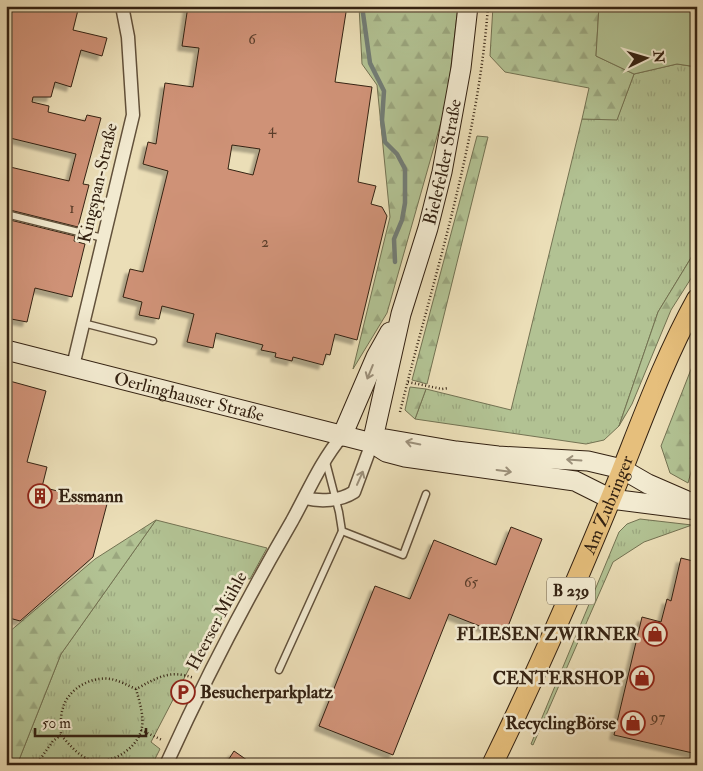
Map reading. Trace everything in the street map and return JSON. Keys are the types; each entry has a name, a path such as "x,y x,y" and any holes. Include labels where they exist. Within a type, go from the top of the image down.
{"main road":[{"name":"Bielefelder Straße","path":"372,443 401,314 428,228 442,172 461,68 468,6"},
{"name":"Am Zubringer","path":"492,765 525,698 611,499 633,440 697,299"},
{"name":"Bielefelder Straße","path":"342,436 376,357 401,314"},
{"name":"Oerlinghauser Straße","path":"6,350 372,443 386,452 405,457 575,481 611,499 697,510"},
{"name":"Oerlinghauser Straße","path":"372,443 386,438 456,451 588,461 622,469 648,484 697,506"}],"street":[{"name":"Kingspan-Straße","path":"73,366 132,115 128,37 122,6"},
{"name":"Heerser Mühle","path":"166,765 204,682 248,597 305,498 324,459 342,436"},
{"path":"305,498 313,500 336,499 354,492 372,443"}],"lane":[{"path":"6,214 103,238"},
{"path":"83,323 153,340"},
{"path":"279,670 342,532 336,499 324,459"},
{"path":"342,532 403,555 426,494"}],"path":[{"path":"408,382 442,389 449,388"},
{"path":"136,688 141,708 141,730 129,751 108,763 85,758 61,735 62,708 69,696 81,685 95,679 110,679 136,688 161,676 179,672 204,682"},
{"path":"141,730 175,745"},
{"path":"36,765 53,741 61,735"},
{"path":"82,765 85,758"}],"green space":[{"path":"359,6 458,6 447,101 387,313 353,369 390,217 377,85 362,64"},
{"path":"493,6 599,6 596,56 634,74 617,120 582,119 589,88 505,72 490,56"},
{"path":"599,6 697,6 697,67 677,64 634,74 596,56"},
{"path":"677,64 697,67 697,248 658,312 619,426 604,440 586,444 415,419 426,389 511,410 582,119 617,119 634,74"},
{"path":"477,136 488,137 427,384 412,380"},
{"path":"697,248 697,269 671,310 632,404 619,426 658,312"},
{"path":"697,354 697,450 688,483 670,473 661,446"},
{"path":"410,387 426,389 415,419 405,410"},
{"path":"640,519 692,525 644,542 613,562 533,745 531,744 619,532 627,524"},
{"path":"156,520 267,548 250,579 244,578 209,641 204,640 151,742 160,749 152,765 17,765 61,654"},
{"path":"156,520 61,654 17,765 6,765 6,631 9,632 95,559"}],"building":[{"path":"6,6 79,6 73,30 107,38 102,56 81,50 71,87 55,82 51,97 33,97 32,102 49,106 48,112 85,121 87,115 101,118 83,184 89,185 78,227 6,209 6,166 69,181 76,154 6,137"},
{"path":"188,6 347,6 335,82 372,87 358,182 376,186 371,204 382,207 387,216 357,340 335,334 330,355 326,354 323,365 293,357 292,361 275,357 276,353 261,350 263,345 216,333 213,348 187,342 194,314 162,306 159,319 139,315 142,302 123,297 130,269 143,272 168,171 143,164 148,142 156,144 165,83 193,87 199,48 182,46","holes":["232,145 260,149 253,175 228,169"]},
{"path":"6,219 75,236 74,241 85,244 72,297 35,288 27,322 6,318"},
{"name":"Essmann","path":"6,380 46,391 27,462 47,467 42,487 107,504 93,557 20,621 6,617"},
{"path":"511,527 542,539 507,629 503,627 500,634 449,614 393,755 319,726 375,586 410,599 434,540 496,565"},
{"path":"681,558 697,562 697,754 614,735 642,617 661,622 667,599 671,601"},
{"path":"234,751 254,765 225,765"}],"waterway":[{"path":"362,6 370,63 384,91 382,120 385,142 397,154 405,169 405,203 402,220 394,239 395,262"}],"place":[{"name":"Essmann","path":"40,496"},
{"name":"FLIESEN ZWIRNER","path":"655,634"},
{"name":"CENTERSHOP","path":"642,678"},
{"name":"Besucherparkplatz","path":"183,692"},
{"name":"RecyclingBörse","path":"633,723"}]}
